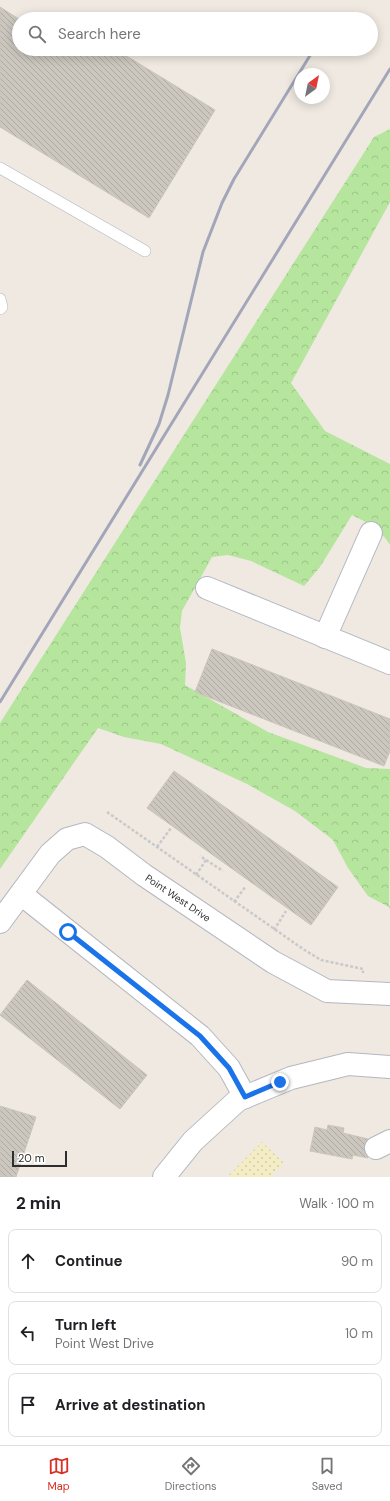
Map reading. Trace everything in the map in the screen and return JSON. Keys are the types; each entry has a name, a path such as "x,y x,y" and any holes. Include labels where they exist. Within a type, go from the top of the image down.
{"street":[{"path":"325,637 371,533"},
{"path":"207,588 390,663"},
{"name":"Point West Drive","path":"0,922 50,854 67,839 85,834 107,847 144,875 273,962 327,991 390,994"},
{"path":"21,894 200,1036 229,1068 245,1097"},
{"path":"164,1177 193,1141 238,1100 292,1078 348,1064 390,1067"}],"lane":[{"path":"0,168 145,251"},
{"path":"0,299 2,307 0,309"}],"path":[{"path":"107,812 274,930 321,960 363,969 363,975"},
{"path":"157,847 171,828"},
{"path":"200,856 223,871"},
{"path":"196,875 206,860"},
{"path":"234,902 246,886"},
{"path":"274,930 286,911"}],"green space":[{"path":"390,129 390,202 291,383 325,431 390,464 390,545 378,531 352,515 320,567 304,586 251,561 228,555 212,557 182,611 180,628 186,663 185,685 268,732 366,768 390,769 389,907 368,896 348,868 333,840 295,811 247,784 161,744 124,737 98,728 0,869 0,723 374,137"}],"sand":[{"path":"262,1142 284,1163 270,1177 231,1177 229,1175"}],"building":[{"path":"0,7 12,15 12,56 126,56 215,110 149,218 0,127"},
{"path":"212,649 390,719 390,751 384,766 195,692"},
{"path":"174,771 338,887 311,925 147,808"},
{"path":"27,980 147,1075 120,1109 0,1015"},
{"path":"0,1106 36,1117 16,1177 0,1177"},
{"path":"328,1125 344,1128 343,1133 368,1139 364,1148 368,1158 353,1155 352,1159 310,1151 315,1127 327,1130"}],"railway":[{"path":"140,465 159,424 168,395 203,252 222,203 234,179 310,56"},
{"path":"0,702 390,69"}],"route":[{"path":"68,932 200,1036 229,1068 245,1097 280,1082"}]}
